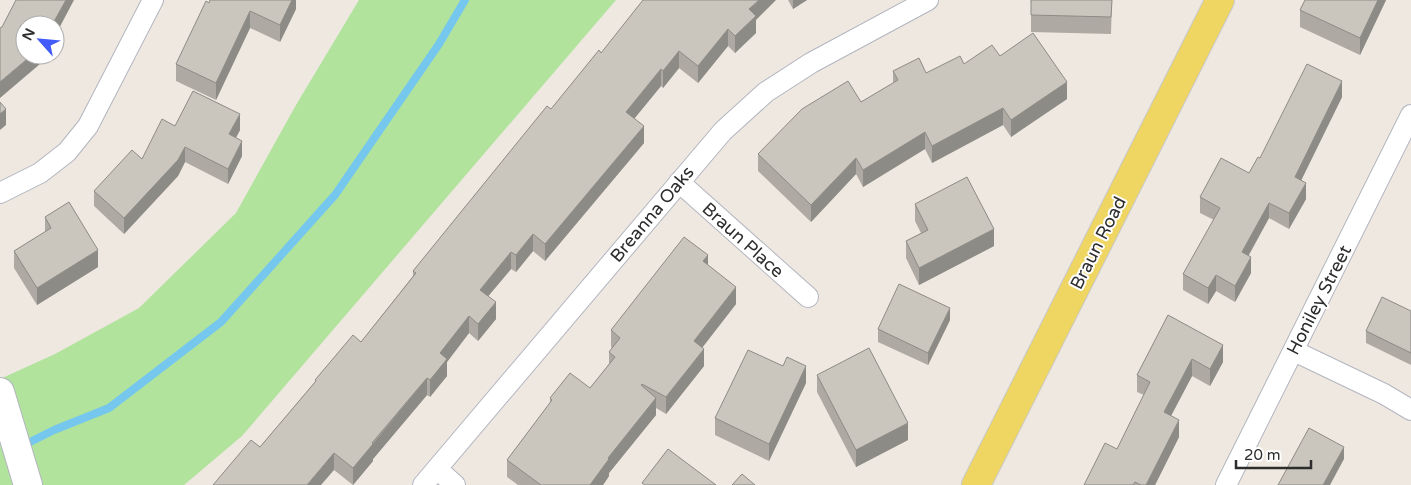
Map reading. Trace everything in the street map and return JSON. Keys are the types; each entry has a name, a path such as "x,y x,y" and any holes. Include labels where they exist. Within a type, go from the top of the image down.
{"main road":[{"name":"Braun Road","path":"976,485 1220,0"},
{"path":"0,392 28,485"}],"street":[{"path":"0,194 40,173 66,152 88,126 152,0"},
{"name":"Breanna Oaks","path":"423,485 722,131 766,92 811,63 928,0"},
{"name":"Honiley Street","path":"1226,485 1411,116"},
{"name":"Braun Place","path":"679,182 808,297"},
{"path":"1294,351 1384,394 1411,410"},
{"path":"437,469 455,485"}],"green space":[{"path":"359,0 616,0 242,436 184,485 0,485 0,379 55,354 139,308 236,213 296,105"}],"building":[{"path":"16,0 66,0 58,15 15,15 15,65 20,65 0,82 0,28"},
{"path":"210,0 292,0 280,25 250,11 216,83 176,64 206,1 209,3"},
{"path":"643,0 759,0 749,9 756,16 735,36 728,29 698,66 679,51 663,71 661,69 626,112 644,126 545,244 533,234 516,255 511,252 480,290 496,302 478,324 469,316 440,353 447,359 430,380 427,378 353,468 334,453 307,485 213,485 251,440 260,447 353,335 361,342 416,273 413,271 547,106 551,109 599,50 601,53"},
{"path":"1031,0 1112,0 1111,17 1031,15"},
{"path":"1305,0 1378,0 1360,38 1300,10"},
{"path":"1033,33 1067,82 1011,120 1003,108 932,146 925,132 863,170 856,158 811,205 758,154 802,109 848,81 861,102 898,80 893,71 919,58 926,73 960,56 964,64 992,45 1000,56"},
{"path":"1307,64 1342,81 1295,177 1306,183 1289,213 1269,203 1242,252 1251,257 1235,286 1216,275 1208,288 1183,274 1220,208 1200,197 1221,158 1249,173 1258,157 1260,158"},
{"path":"193,91 240,114 229,134 242,141 228,169 185,147 178,160 124,218 94,191 132,150 142,159 162,119 175,126"},
{"path":"0,102 6,109 0,114"},
{"path":"967,177 994,229 919,268 906,241 928,230 915,204"},
{"path":"69,202 98,250 37,288 14,251 51,228 45,217"},
{"path":"684,237 708,255 703,261 736,287 694,341 704,349 666,397 641,385 656,398 608,458 590,485 541,485 507,460 552,400 550,398 570,373 590,388 615,357 609,352 620,338 611,330"},
{"path":"899,284 950,308 928,353 878,329"},
{"path":"1382,297 1411,311 1411,353 1366,331"},
{"path":"1168,315 1223,345 1210,369 1192,359 1164,412 1179,420 1146,485 1135,482 1133,485 1084,485 1105,443 1117,449 1150,382 1137,375"},
{"path":"869,348 908,423 856,450 817,375"},
{"path":"748,350 783,366 787,357 806,366 769,444 715,418"},
{"path":"1309,428 1344,447 1323,485 1278,485"},
{"path":"668,449 716,485 645,485 642,483"},
{"path":"742,474 755,485 732,485"}],"waterway":[{"path":"22,446 54,430 109,408 221,322 335,195 439,44 465,0"}]}
